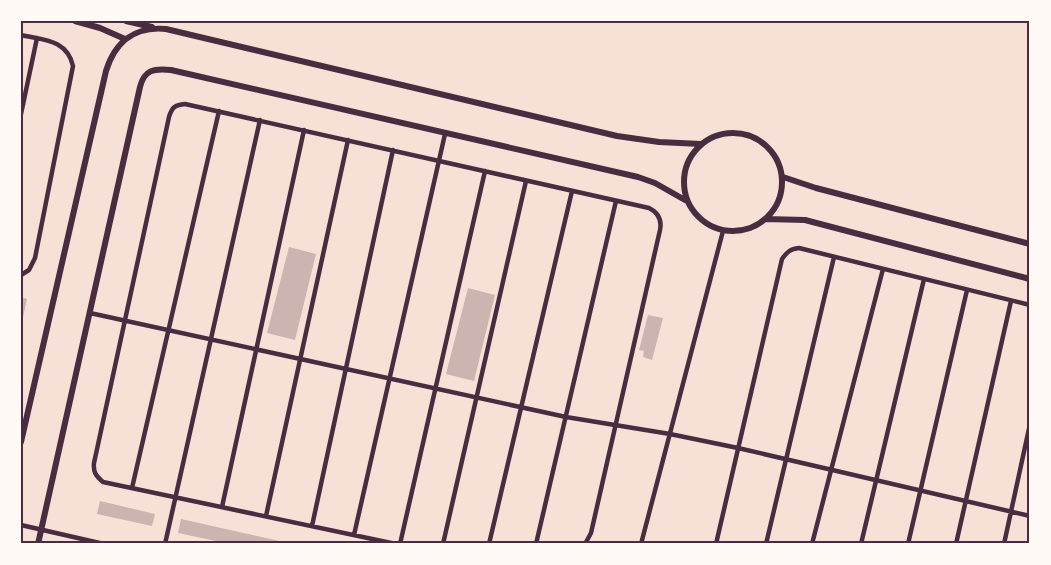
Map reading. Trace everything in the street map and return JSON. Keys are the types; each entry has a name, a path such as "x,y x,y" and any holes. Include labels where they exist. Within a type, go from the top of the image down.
{"street":[{"path":"75,21 100,28 124,39"},
{"path":"126,21 617,136 659,142 701,144"},
{"path":"21,442 106,71 116,48 124,39 139,31 155,28"},
{"path":"38,544 142,80 145,74 152,70 171,70 638,177 685,200 696,217 713,228 723,231 745,230 765,219 792,218 1030,279"},
{"path":"685,200 684,187 688,162 701,144 720,134 731,132 752,136 770,148 777,157 783,177 777,199 765,219"},
{"path":"783,177 816,188 1030,244"}],"lane":[{"path":"21,35 56,42 63,46 73,66 35,258 29,270 21,275"},
{"path":"21,114 37,38"},
{"path":"485,171 398,544 103,482 94,470 171,109 177,104 185,104 260,120 649,208 655,212 661,223 591,533 585,544"},
{"path":"132,488 219,111"},
{"path":"165,544 260,120"},
{"path":"222,507 304,130"},
{"path":"354,535 445,134"},
{"path":"266,516 348,140"},
{"path":"312,526 393,150"},
{"path":"443,544 526,180"},
{"path":"489,544 572,191"},
{"path":"537,544 616,201"},
{"path":"642,544 723,231"},
{"path":"716,544 782,259 792,249 799,248 1030,305"},
{"path":"766,544 834,257"},
{"path":"812,544 883,269"},
{"path":"861,544 924,279"},
{"path":"908,544 967,290"},
{"path":"956,544 1011,301"},
{"path":"90,313 566,417 615,424 738,448 1030,516"},
{"path":"1004,544 1030,423"},
{"path":"21,525 104,544"}],"building":[{"path":"289,247 316,254 295,340 267,333"},
{"path":"468,288 495,295 474,381 446,374"},
{"path":"21,297 27,299 22,322 21,322"},
{"path":"648,315 663,318 652,360 643,357 644,351 639,350"},
{"path":"100,501 155,514 152,526 97,514"},
{"path":"181,519 288,544 230,544 178,533"}]}
